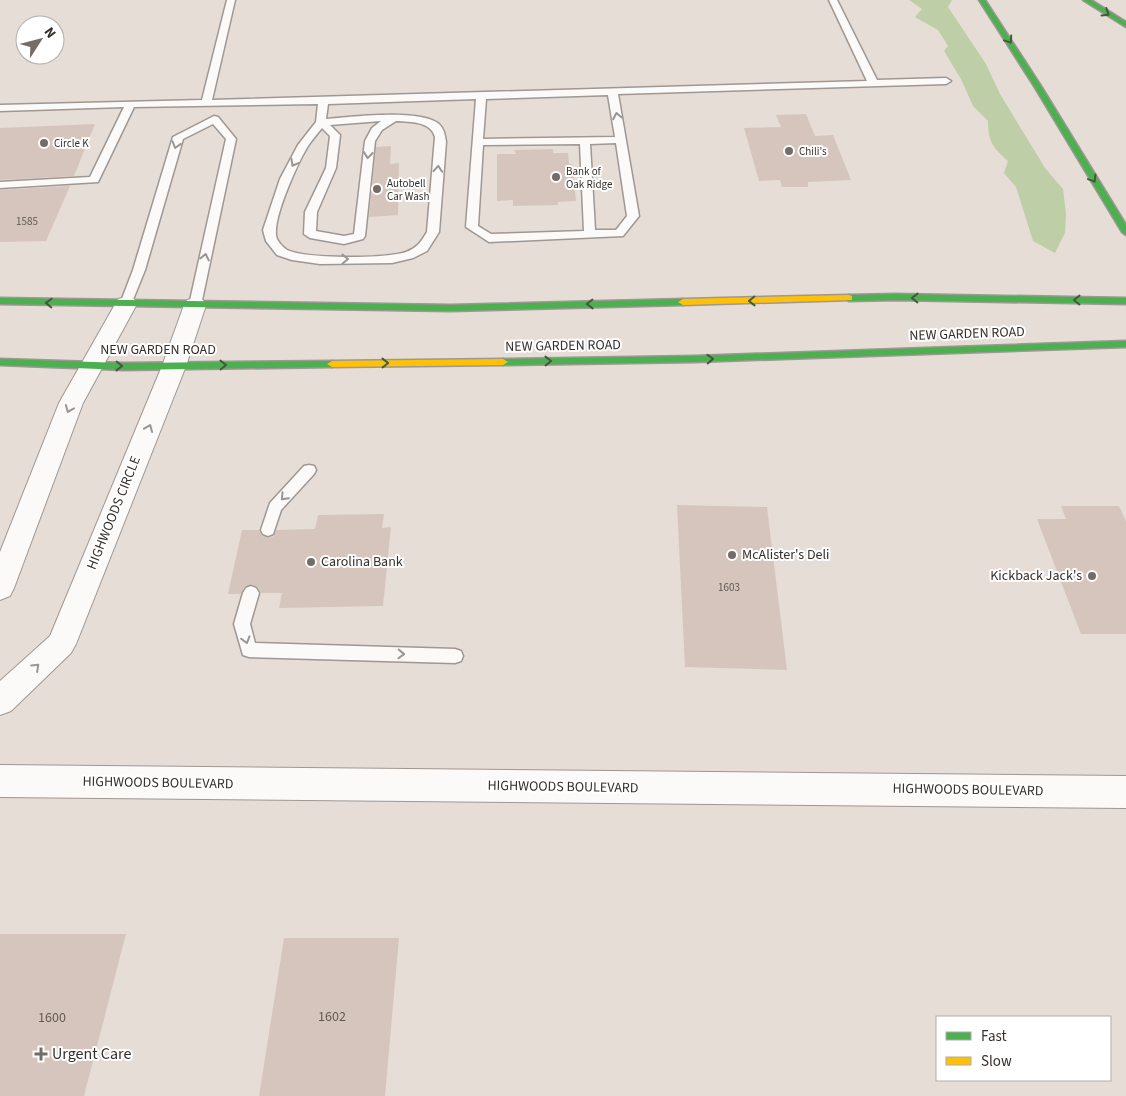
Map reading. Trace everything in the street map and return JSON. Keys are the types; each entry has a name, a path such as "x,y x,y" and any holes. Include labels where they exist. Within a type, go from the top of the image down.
{"main road":[{"path":"982,0 1030,70 1048,105 1126,232"},
{"path":"1086,0 1126,25"},
{"path":"0,301 451,308 895,298 1126,301"},
{"name":"NEW GARDEN ROAD","path":"0,362 174,366 695,359 1126,344"}],"street":[{"path":"0,588 71,403 90,365 126,304"},
{"name":"HIGHWOODS CIRCLE","path":"0,701 61,644 174,366 195,305"},
{"path":"0,558 19,537"},
{"name":"HIGHWOODS BOULEVARD","path":"0,781 1126,792"}],"lane":[{"path":"206,104 231,0"},
{"path":"833,0 872,83"},
{"path":"0,108 481,97 946,80"},
{"path":"481,97 472,227 489,238 619,233 633,216 613,92"},
{"path":"320,122 415,119 434,126 440,133 441,142 434,232 423,248 409,255 392,259 320,260 296,257 281,252 272,240 270,230 284,180 303,145 320,122 323,101"},
{"path":"0,185 94,180 130,104"},
{"path":"126,304 139,270 178,137 214,119 218,104"},
{"path":"195,305 231,139 214,119"},
{"path":"320,122 334,135 334,150 331,168 311,212 310,234 344,240 359,236 370,140 380,125 394,119"},
{"path":"479,142 622,140"},
{"path":"584,141 590,234"},
{"path":"268,530 275,507 309,470"},
{"path":"251,593 242,624 249,650 454,656"}],"green space":[{"path":"909,0 952,0 948,7 986,64 1000,94 1045,168 1063,189 1066,214 1065,233 1055,253 1033,241 1016,187 1004,173 1008,161 992,144 988,121 973,106 961,79 944,51 948,46 938,30 915,17 922,9"}],"building":[{"name":"Chili's","path":"806,114 815,136 833,135 851,180 808,182 808,187 782,187 780,180 759,181 744,128 781,127 776,115"},
{"name":"Circle K","path":"95,124 74,176 0,180 0,128"},
{"path":"391,146 390,164 399,163 398,215 369,217 376,147"},
{"name":"Bank of Oak Ridge","path":"553,149 553,153 568,153 569,164 572,164 576,201 558,202 558,205 513,206 513,200 497,201 497,154 516,154 514,150"},
{"path":"70,186 46,241 0,242 0,190"},
{"path":"677,505 767,507 787,670 685,667"},
{"name":"Kickback Jack's","path":"1061,506 1119,506 1126,521 1126,634 1081,634 1037,519 1066,519"},
{"name":"Carolina Bank","path":"384,514 382,528 391,527 383,606 279,608 282,593 261,593 258,587 252,584 244,587 241,594 228,594 242,530 259,530 262,536 269,538 274,536 276,530 315,529 318,515"},
{"path":"0,934 126,934 84,1096 0,1096"},
{"path":"284,938 399,938 385,1096 259,1096"}],"traffic: fast":[{"path":"982,0 1126,232"},
{"path":"1086,0 1126,25"},
{"path":"849,298 1126,301"},
{"path":"0,301 451,308 683,302"},
{"path":"503,362 695,359 1126,344"},
{"path":"0,362 83,366 332,364"}],"traffic: slow":[{"path":"683,302 849,298"},
{"path":"332,364 503,362"}],"place":[{"name":"Circle K","path":"44,143"},
{"name":"Chili's","path":"789,151"},
{"name":"Bank of Oak Ridge","path":"556,177"},
{"name":"Autobell Car Wash","path":"377,189"},
{"name":"McAlister's Deli","path":"732,555"},
{"name":"Carolina Bank","path":"311,562"},
{"name":"Kickback Jack's","path":"1092,576"},
{"name":"Urgent Care","path":"41,1054"}]}
